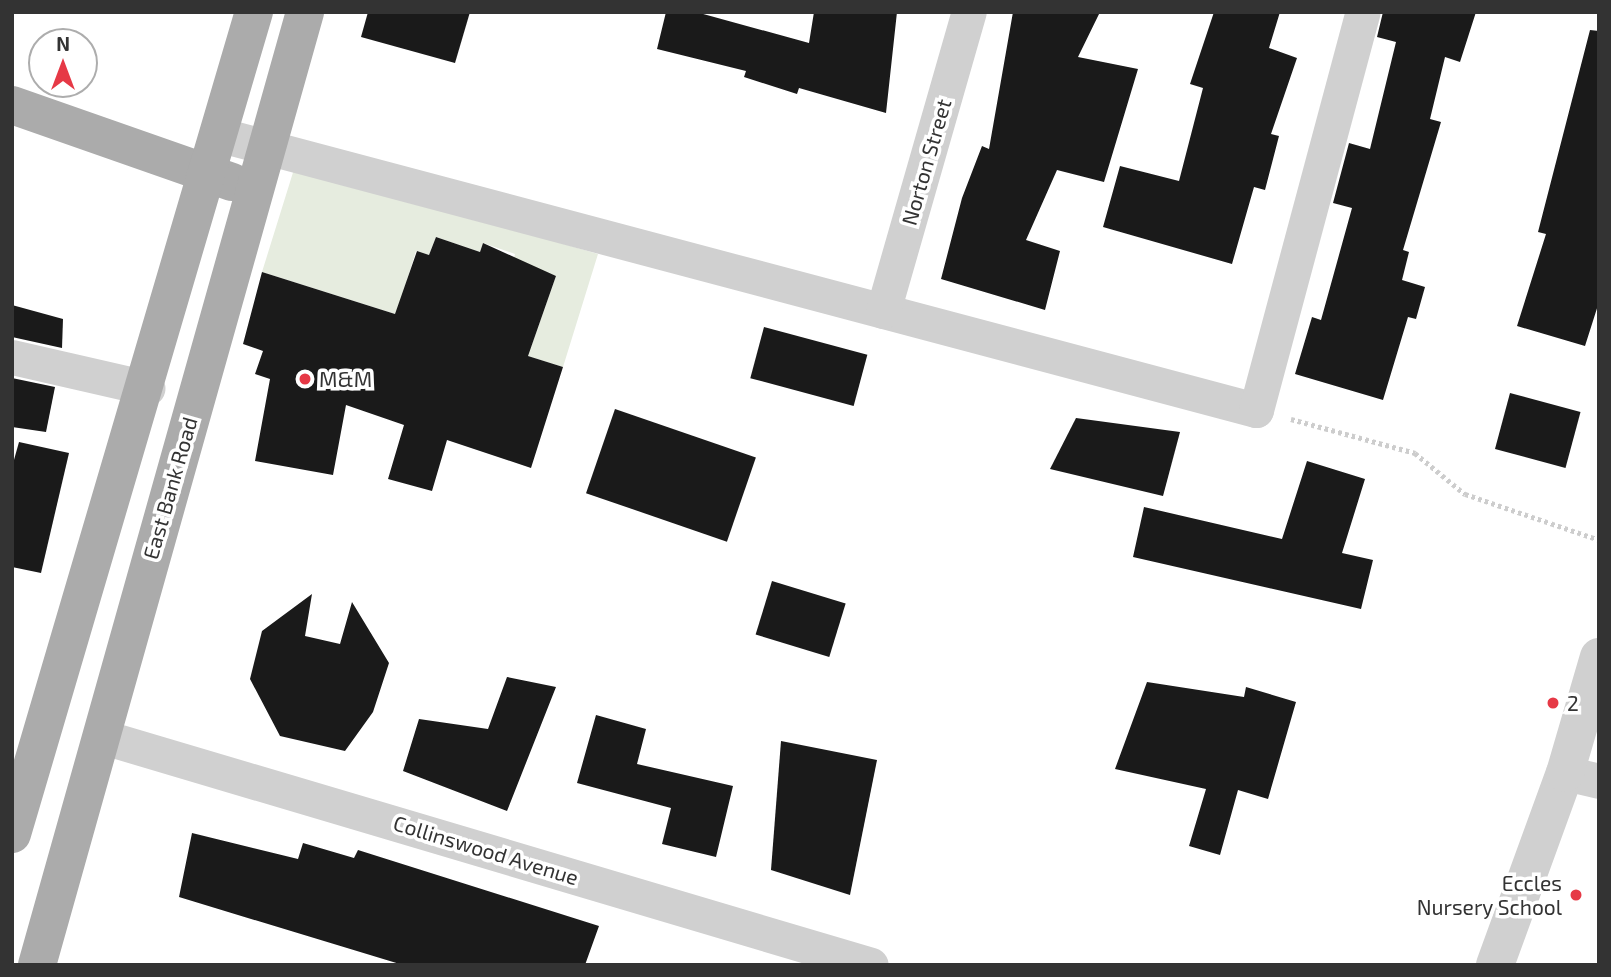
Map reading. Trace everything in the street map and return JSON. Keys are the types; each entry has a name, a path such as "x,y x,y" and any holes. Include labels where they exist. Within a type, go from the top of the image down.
{"main road":[{"path":"12,834 147,388 208,175 217,134 254,12"},
{"name":"East Bank Road","path":"37,965 304,12"},
{"path":"12,105 208,175 254,188"}],"street":[{"name":"Norton Street","path":"883,311 969,12"},
{"path":"217,134 1256,410 1363,12"},
{"path":"12,357 147,388"},
{"path":"1494,965 1582,777 1599,657"},
{"name":"Collinswood Avenue","path":"100,736 871,965"}],"path":[{"path":"1256,410 1415,453 1465,494 1599,540"}],"shaded area":[{"path":"295,166 598,254 563,367 262,272","holes":["436,237 480,252 483,243 515,254 513,261 556,276 531,347 413,307 407,280 416,251 429,255"]}],"building":[{"path":"368,12 470,12 455,63 361,37"},
{"path":"666,12 696,12 809,43 814,12 897,12 886,113 799,88 797,94 744,77 746,71 657,49"},
{"path":"1013,12 1100,12 1078,57 1138,69 1104,182 1057,170 1026,240 1060,251 1045,310 941,279 962,198 982,146 989,149"},
{"path":"1214,12 1280,12 1269,48 1297,58 1271,134 1279,136 1265,190 1254,187 1232,264 1103,227 1120,166 1179,181 1203,88 1190,84"},
{"path":"1383,12 1476,12 1460,62 1445,57 1430,119 1441,122 1403,250 1409,252 1402,280 1425,287 1416,319 1408,317 1383,400 1295,374 1312,317 1321,320 1352,208 1333,203 1349,143 1370,149 1396,42 1377,37"},
{"path":"1590,30 1599,31 1599,302 1585,346 1517,326 1546,234 1538,232"},
{"path":"436,237 480,252 483,243 556,276 528,356 563,367 531,468 447,440 432,491 388,479 404,425 346,405 333,475 255,461 270,379 255,374 263,351 243,344 262,272 395,314 417,251 429,255"},
{"path":"12,305 63,319 62,348 12,337"},
{"path":"764,327 867,355 854,406 750,378"},
{"path":"12,378 55,387 46,432 12,427"},
{"path":"1510,393 1581,412 1566,468 1495,449"},
{"path":"615,409 756,458 727,542 586,493"},
{"path":"1076,418 1180,432 1163,496 1050,469"},
{"path":"19,442 69,453 41,573 12,567 12,467"},
{"path":"1307,461 1365,479 1342,553 1373,560 1361,609 1133,557 1144,507 1282,539"},
{"path":"772,581 846,604 829,657 756,635"},
{"path":"312,594 305,636 340,644 352,602 389,663 373,712 345,751 280,736 250,679 262,631"},
{"path":"507,677 556,687 507,811 403,771 419,719 488,729"},
{"path":"1147,682 1244,697 1246,687 1296,702 1268,799 1238,790 1220,855 1189,846 1206,789 1115,769"},
{"path":"596,715 646,729 637,764 733,786 716,857 662,844 671,808 577,783"},
{"path":"781,741 877,760 850,895 771,870"},
{"path":"192,833 298,859 303,843 354,858 358,850 599,926 585,965 403,965 179,897"}],"place":[{"name":"M&M","path":"305,379"},
{"name":"2","path":"1553,703"},
{"name":"Eccles Nursery School","path":"1576,895"}]}
